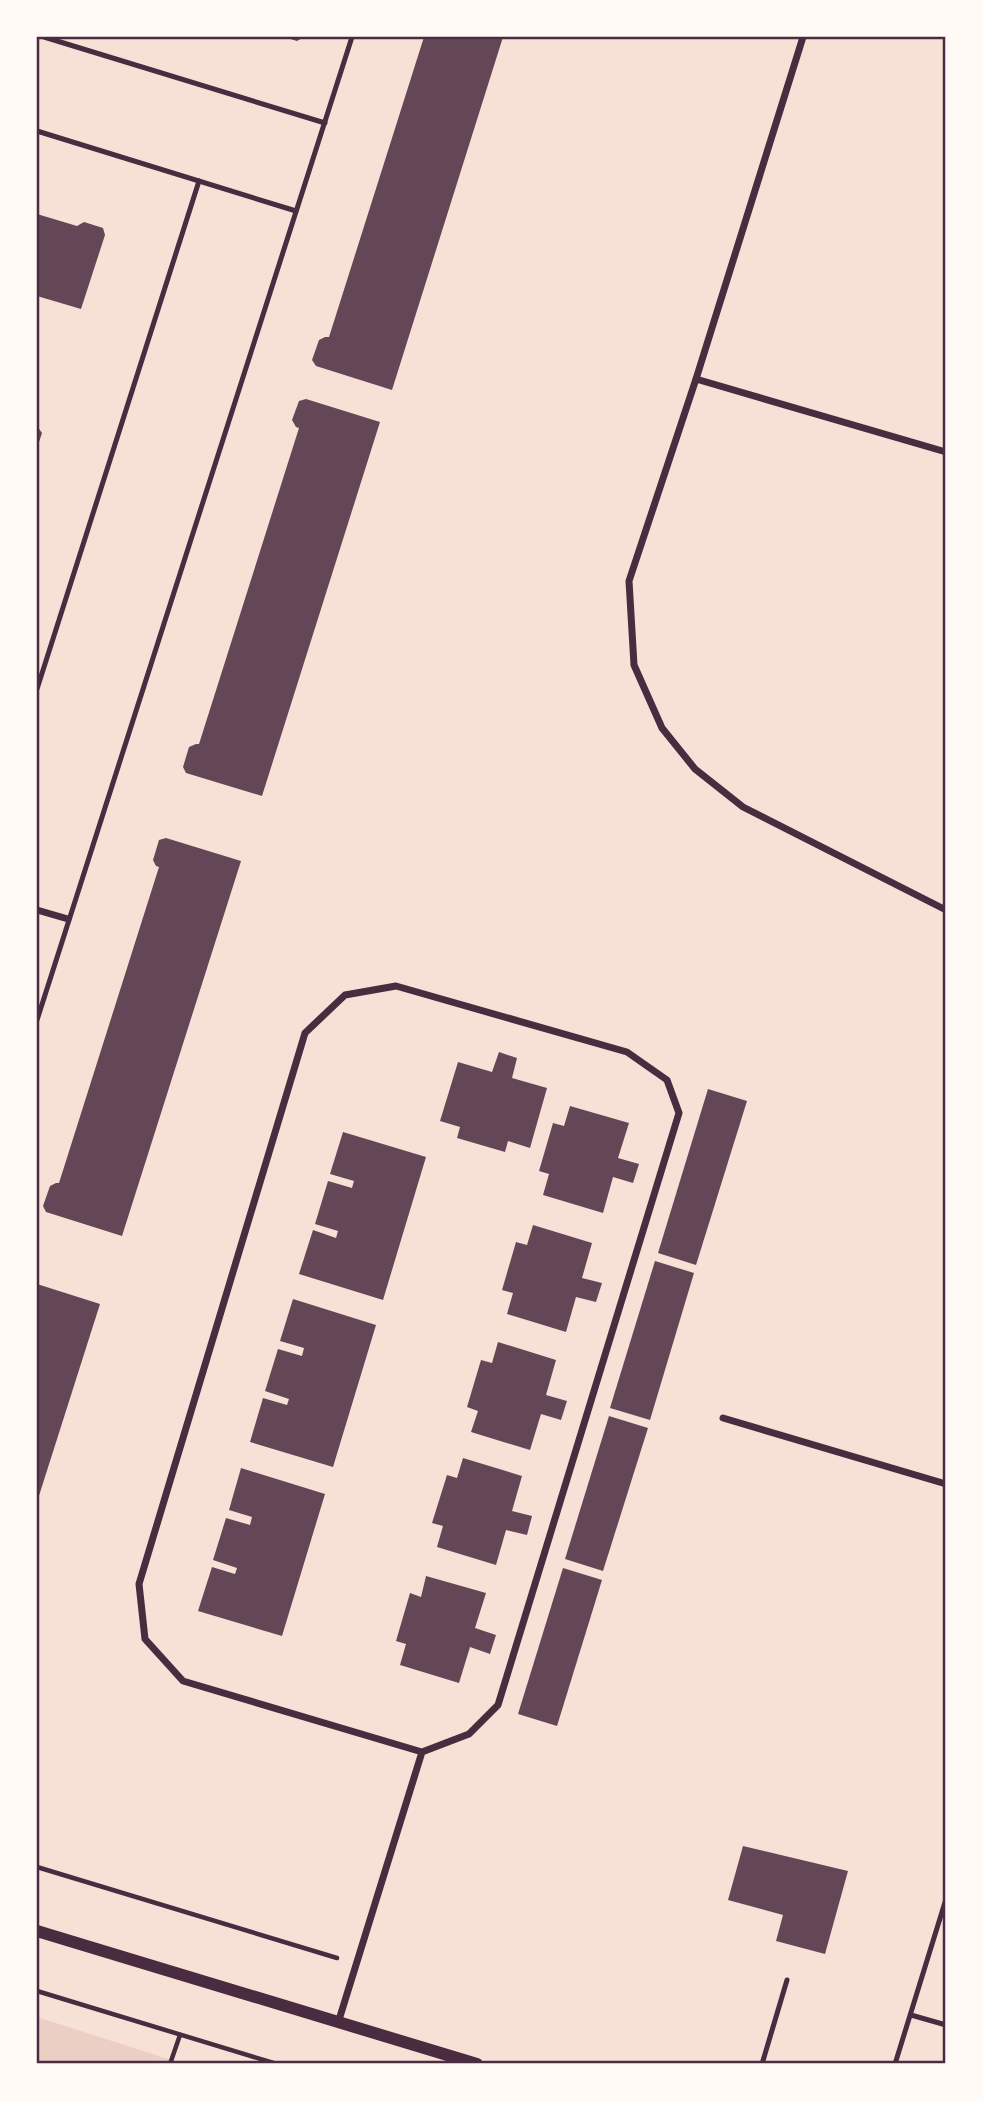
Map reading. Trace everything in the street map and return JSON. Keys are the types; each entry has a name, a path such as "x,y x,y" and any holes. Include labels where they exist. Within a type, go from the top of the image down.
{"street":[{"path":"803,37 696,379 629,581 634,665 662,728 695,769 743,807 946,910"},
{"path":"696,379 946,453"},
{"path":"37,910 68,919"},
{"path":"396,986 627,1052 667,1080 679,1113 498,1704 469,1734 422,1752 183,1681 145,1639 139,1584 305,1033 345,995 396,986"},
{"path":"723,1418 946,1484"},
{"path":"338,2023 422,1752"},
{"path":"37,1931 477,2064"}],"lane":[{"path":"44,37 325,123"},
{"path":"37,1020 352,37"},
{"path":"37,131 296,211"},
{"path":"37,689 198,181"},
{"path":"37,994 44,996"},
{"path":"895,2064 946,1899"},
{"path":"762,2064 787,1980"},
{"path":"911,2015 946,2025"}],"path":[{"path":"37,1867 337,1958"},
{"path":"37,1991 277,2064"},
{"path":"170,2064 180,2035"}],"shaded area":[{"path":"37,2017 184,2064 37,2064"}],"building":[{"path":"284,37 304,37 297,41"},
{"path":"424,37 503,37 392,390 316,366 312,360 319,340 329,337"},
{"path":"37,214 77,226 84,222 103,228 105,235 81,309 37,296"},
{"path":"306,399 380,422 262,796 186,773 183,767 189,747 199,744 299,428 292,420 299,401"},
{"path":"37,426 42,433 37,448"},
{"path":"166,838 241,861 122,1236 46,1212 43,1206 50,1186 59,1183 159,867 153,860 159,840"},
{"path":"499,1052 517,1058 512,1078 547,1088 530,1148 508,1141 505,1152 457,1138 460,1127 440,1121 458,1062 492,1072"},
{"path":"708,1089 747,1101 696,1265 658,1253"},
{"path":"570,1106 629,1123 618,1158 639,1164 633,1183 613,1177 603,1213 543,1195 549,1174 539,1171 553,1123 564,1126"},
{"path":"343,1132 426,1157 383,1300 299,1274 313,1230 336,1238 338,1231 315,1224 328,1181 352,1188 354,1181 330,1174"},
{"path":"533,1225 592,1243 582,1278 602,1283 596,1302 576,1297 566,1332 507,1314 513,1293 502,1290 516,1242 527,1245"},
{"path":"655,1261 694,1273 650,1420 610,1408"},
{"path":"37,1284 100,1304 37,1502"},
{"path":"293,1299 376,1325 333,1467 250,1442 263,1398 287,1405 289,1399 265,1391 278,1349 302,1356 304,1348 280,1341"},
{"path":"498,1342 556,1360 546,1395 567,1401 561,1420 541,1414 530,1450 471,1432 478,1411 467,1407 481,1360 492,1363"},
{"path":"609,1416 648,1428 603,1571 565,1559"},
{"path":"463,1458 522,1476 512,1511 532,1516 527,1535 506,1530 496,1565 437,1547 443,1526 432,1523 447,1475 457,1478"},
{"path":"241,1468 325,1494 282,1636 198,1611 212,1567 235,1574 237,1568 213,1560 226,1518 250,1525 252,1517 229,1510"},
{"path":"563,1568 602,1580 557,1726 518,1714"},
{"path":"426,1576 486,1593 475,1628 496,1635 490,1654 470,1647 459,1683 400,1665 406,1644 396,1641 410,1593 421,1597"},
{"path":"743,1846 848,1871 825,1954 776,1941 783,1915 728,1900"}]}
